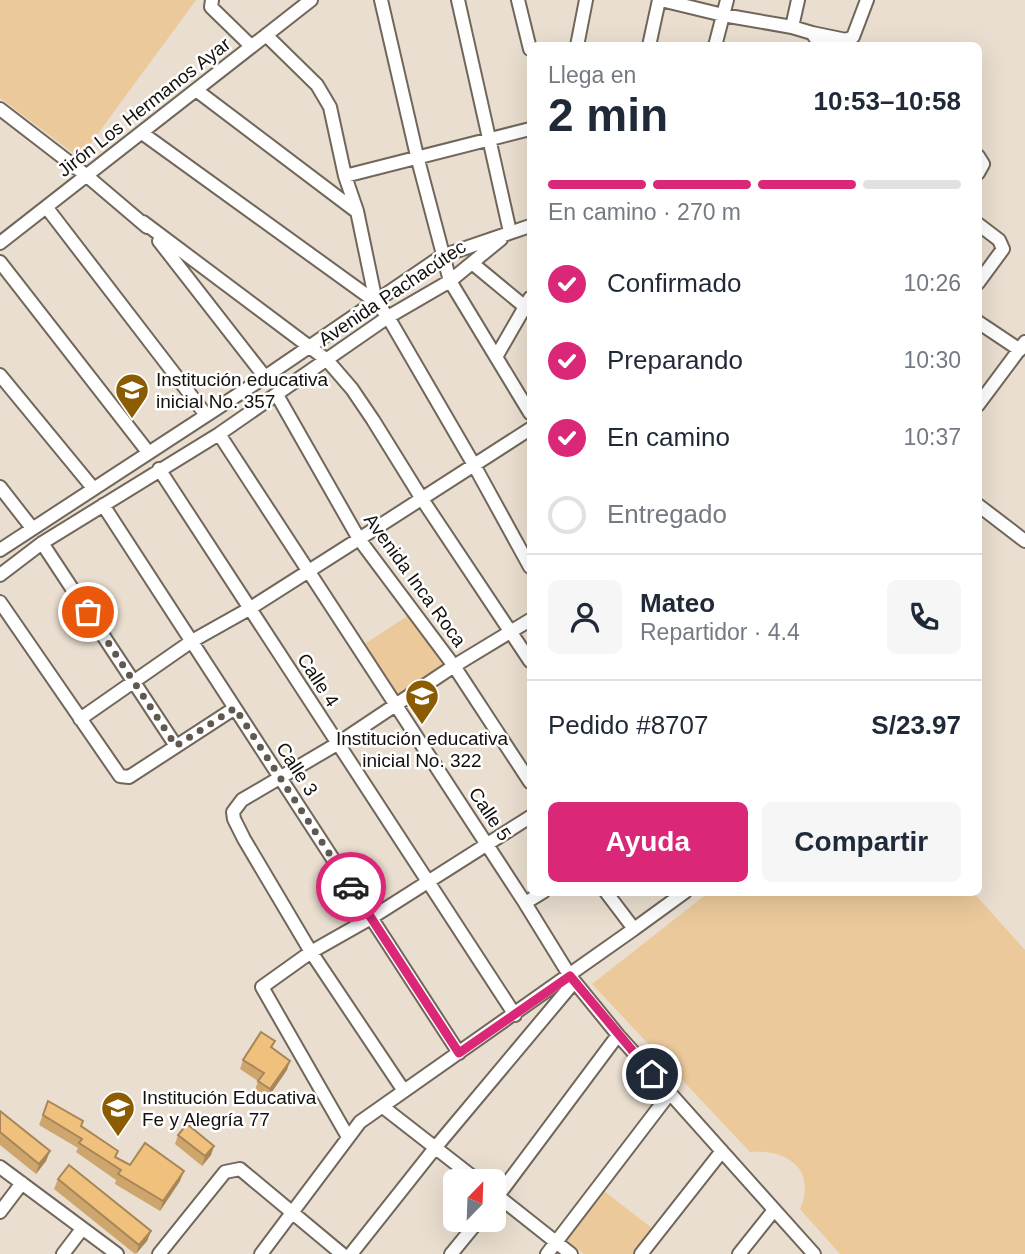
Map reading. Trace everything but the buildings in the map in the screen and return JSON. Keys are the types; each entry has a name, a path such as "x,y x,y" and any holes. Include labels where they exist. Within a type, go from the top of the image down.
{"street":[{"path":"212,0 211,7 251,46"},
{"name":"Jirón Los Hermanos Ayar","path":"0,243 311,0"},
{"path":"381,0 417,156 450,282 527,408"},
{"path":"458,0 510,232 527,227"},
{"path":"518,0 528,42"},
{"path":"578,42 586,0"},
{"path":"650,42 660,0 846,40 853,37 867,0"},
{"path":"716,42 727,0"},
{"path":"792,27 798,0"},
{"path":"812,33 818,42"},
{"path":"267,35 317,85 330,107 345,176 357,211 376,302"},
{"path":"197,90 357,211"},
{"path":"0,108 143,222 327,360 352,389 373,420 527,658"},
{"path":"345,176 527,131"},
{"path":"142,133 376,302 388,317 527,562"},
{"path":"47,208 206,415"},
{"path":"143,222 184,270 265,377"},
{"path":"982,227 1003,246 1003,251 983,267"},
{"name":"Avenida Pachacútec","path":"0,550 265,377 442,256 510,232"},
{"name":"Avenida Pachacútec","path":"0,575 42,543 219,434 388,317 450,282 510,232"},
{"path":"0,262 148,452"},
{"path":"471,264 527,305"},
{"path":"496,357 527,308"},
{"path":"982,324 1022,346 982,400"},
{"path":"0,374 93,488"},
{"name":"Avenida Inca Roca","path":"277,395 359,540 454,667 527,777"},
{"path":"80,719 192,641 359,540 527,431"},
{"name":"Calle 5","path":"219,434 572,979 618,1035 814,1254"},
{"name":"Calle 4","path":"159,470 515,1015"},
{"path":"0,487 32,528"},
{"name":"Calle 3","path":"103,505 459,1053"},
{"path":"982,508 1025,541"},
{"path":"42,543 176,746"},
{"path":"0,602 120,776 129,777 235,708"},
{"path":"404,1091 311,952 244,839 233,811 242,800 281,779 527,622"},
{"path":"348,1137 262,987 311,952 371,918 527,819"},
{"path":"525,903 536,896"},
{"path":"609,896 634,929"},
{"path":"261,1254 360,1122 572,979 679,896"},
{"path":"351,1254 572,979"},
{"path":"506,1183 618,1035"},
{"path":"547,1254 670,1093"},
{"path":"383,1107 462,1169"},
{"path":"641,1254 722,1151"},
{"path":"0,1167 117,1254"},
{"path":"159,1254 220,1177 240,1169 342,1254"},
{"path":"0,1212 22,1183"},
{"path":"506,1205 571,1254"},
{"path":"739,1254 774,1210"},
{"path":"63,1254 82,1229"},
{"path":"452,1254 469,1232"}],"shaded area":[{"path":"0,0 196,0 83,154 73,153 0,98"},
{"path":"409,615 445,668 400,699 363,645"},
{"path":"704,896 977,896 1025,950 1025,1254 840,1254 800,1209 805,1183 795,1164 776,1154 750,1152 592,984"},
{"path":"604,1191 653,1229 634,1254 584,1254 567,1241"}],"way so far":[{"path":"88,612 176,746 235,708 351,887"}],"place":[{"name":"Institución educativa inicial No. 357","path":"132,420"},
{"name":"Institución educativa inicial No. 322","path":"422,726"},
{"name":"Institución Educativa Fe y Alegría 77","path":"118,1138"}],"route":[{"path":"351,887 459,1053 570,976 652,1074"}]}
